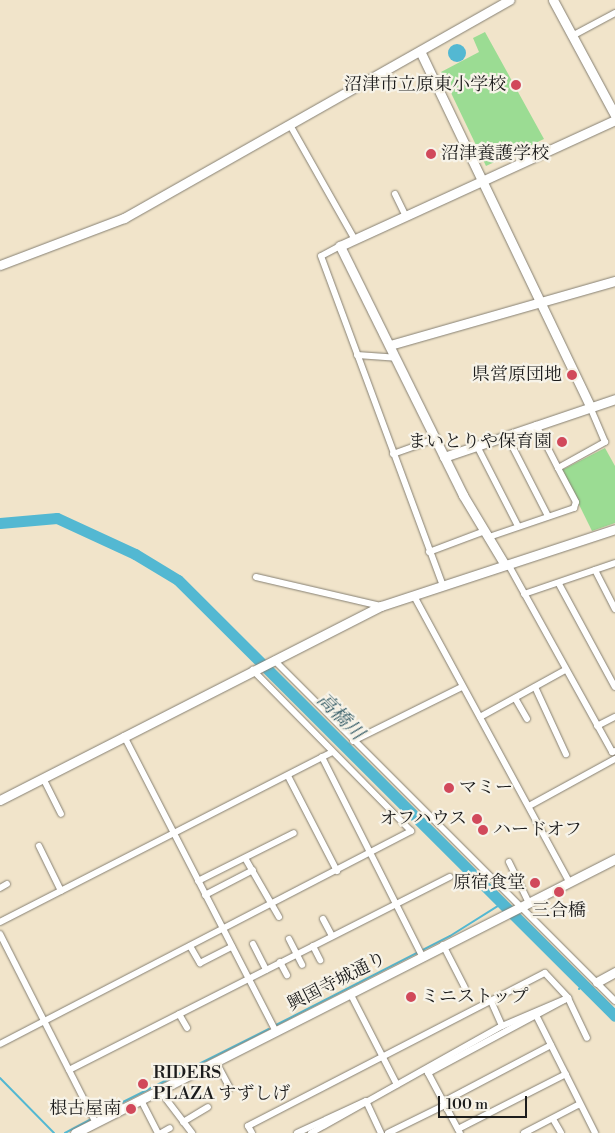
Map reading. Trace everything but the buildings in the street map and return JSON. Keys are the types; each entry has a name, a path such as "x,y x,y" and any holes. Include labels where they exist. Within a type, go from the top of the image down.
{"street":[{"path":"0,265 124,218 510,0"},
{"path":"553,0 615,115"},
{"path":"572,36 615,13"},
{"path":"420,51 543,301 605,442 558,468"},
{"path":"443,585 429,552 321,256 615,120"},
{"path":"290,125 355,240"},
{"path":"396,194 406,216"},
{"path":"340,246 444,457 487,534 524,594 612,752 615,751"},
{"path":"390,345 615,281"},
{"path":"357,355 396,358"},
{"path":"444,457 615,399"},
{"path":"429,552 574,508 576,502 536,425"},
{"path":"507,436 548,516"},
{"path":"393,454 435,439"},
{"path":"477,446 518,526"},
{"path":"0,800 381,606 614,531"},
{"path":"524,594 559,584 615,563"},
{"path":"595,570 615,609"},
{"path":"256,577 381,606"},
{"path":"559,584 615,687"},
{"path":"414,596 569,882"},
{"path":"272,661 522,906 615,1001"},
{"path":"0,1044 372,853 411,831 253,670"},
{"path":"480,717 565,670"},
{"path":"535,686 566,754"},
{"path":"353,741 462,687"},
{"path":"515,698 527,719"},
{"path":"597,726 615,717"},
{"path":"124,736 276,1032"},
{"path":"0,922 332,752"},
{"path":"322,757 421,953"},
{"path":"528,806 615,759"},
{"path":"288,776 337,871"},
{"path":"43,778 61,814"},
{"path":"198,881 294,834"},
{"path":"39,846 61,891"},
{"path":"245,858 279,917"},
{"name":"興国寺城通り","path":"78,1132 276,1032 421,953 443,945 614,861"},
{"path":"508,862 522,906"},
{"path":"205,895 252,870"},
{"path":"69,1070 450,877"},
{"path":"0,888 7,884"},
{"path":"323,919 332,936"},
{"path":"0,934 96,1123"},
{"path":"289,939 302,965"},
{"path":"253,944 266,970"},
{"path":"443,945 465,988"},
{"path":"190,946 200,963 232,947"},
{"path":"312,946 320,960"},
{"path":"280,962 287,976"},
{"path":"597,982 615,972"},
{"path":"252,1133 248,1126 545,973 568,998 587,1038"},
{"path":"350,993 397,1085"},
{"path":"296,1133 427,1072 568,998"},
{"path":"491,1001 502,1026"},
{"path":"179,1014 187,1028"},
{"path":"427,1072 502,1026 536,1014"},
{"path":"536,1014 595,1133"},
{"path":"388,1133 551,1045"},
{"path":"216,1062 230,1088"},
{"path":"427,1072 459,1131 566,1074"},
{"path":"160,1091 192,1133"},
{"path":"141,1100 159,1133 170,1128"},
{"path":"366,1101 381,1133"},
{"path":"311,1133 366,1101"},
{"path":"524,1133 580,1104"},
{"path":"183,1122 208,1107"},
{"path":"553,1119 561,1133"}],"green space":[{"path":"485,32 544,139 486,166 441,72 479,52 473,38"},
{"path":"605,448 615,466 615,523 592,531 562,470"}],"water":[{"path":"457,44 463,47 466,53 463,59 457,62 451,59 448,53 451,47"}],"waterway":[{"name":"高橋川","path":"0,523 57,518 135,554 178,580 615,1016"},
{"path":"276,1025 450,936 501,904"},
{"name":"高橋川","path":"579,989 583,984"},
{"path":"107,1110 269,1029"},
{"path":"0,1078 54,1133"},
{"path":"65,1133 91,1119"}],"place":[{"name":"沼津市立原東小学校","path":"516,85"},
{"name":"沼津養護学校","path":"431,154"},
{"name":"県営原団地","path":"572,375"},
{"name":"まいとりや保育園","path":"562,442"},
{"name":"マミー","path":"449,788"},
{"name":"オフハウス","path":"477,819"},
{"name":"ハードオフ","path":"483,830"},
{"name":"原宿食堂","path":"535,883"},
{"name":"三合橋","path":"559,892"},
{"name":"ミニストップ","path":"411,997"},
{"name":"RIDERS PLAZA すずしげ","path":"143,1084"},
{"name":"根古屋南","path":"131,1109"}]}
